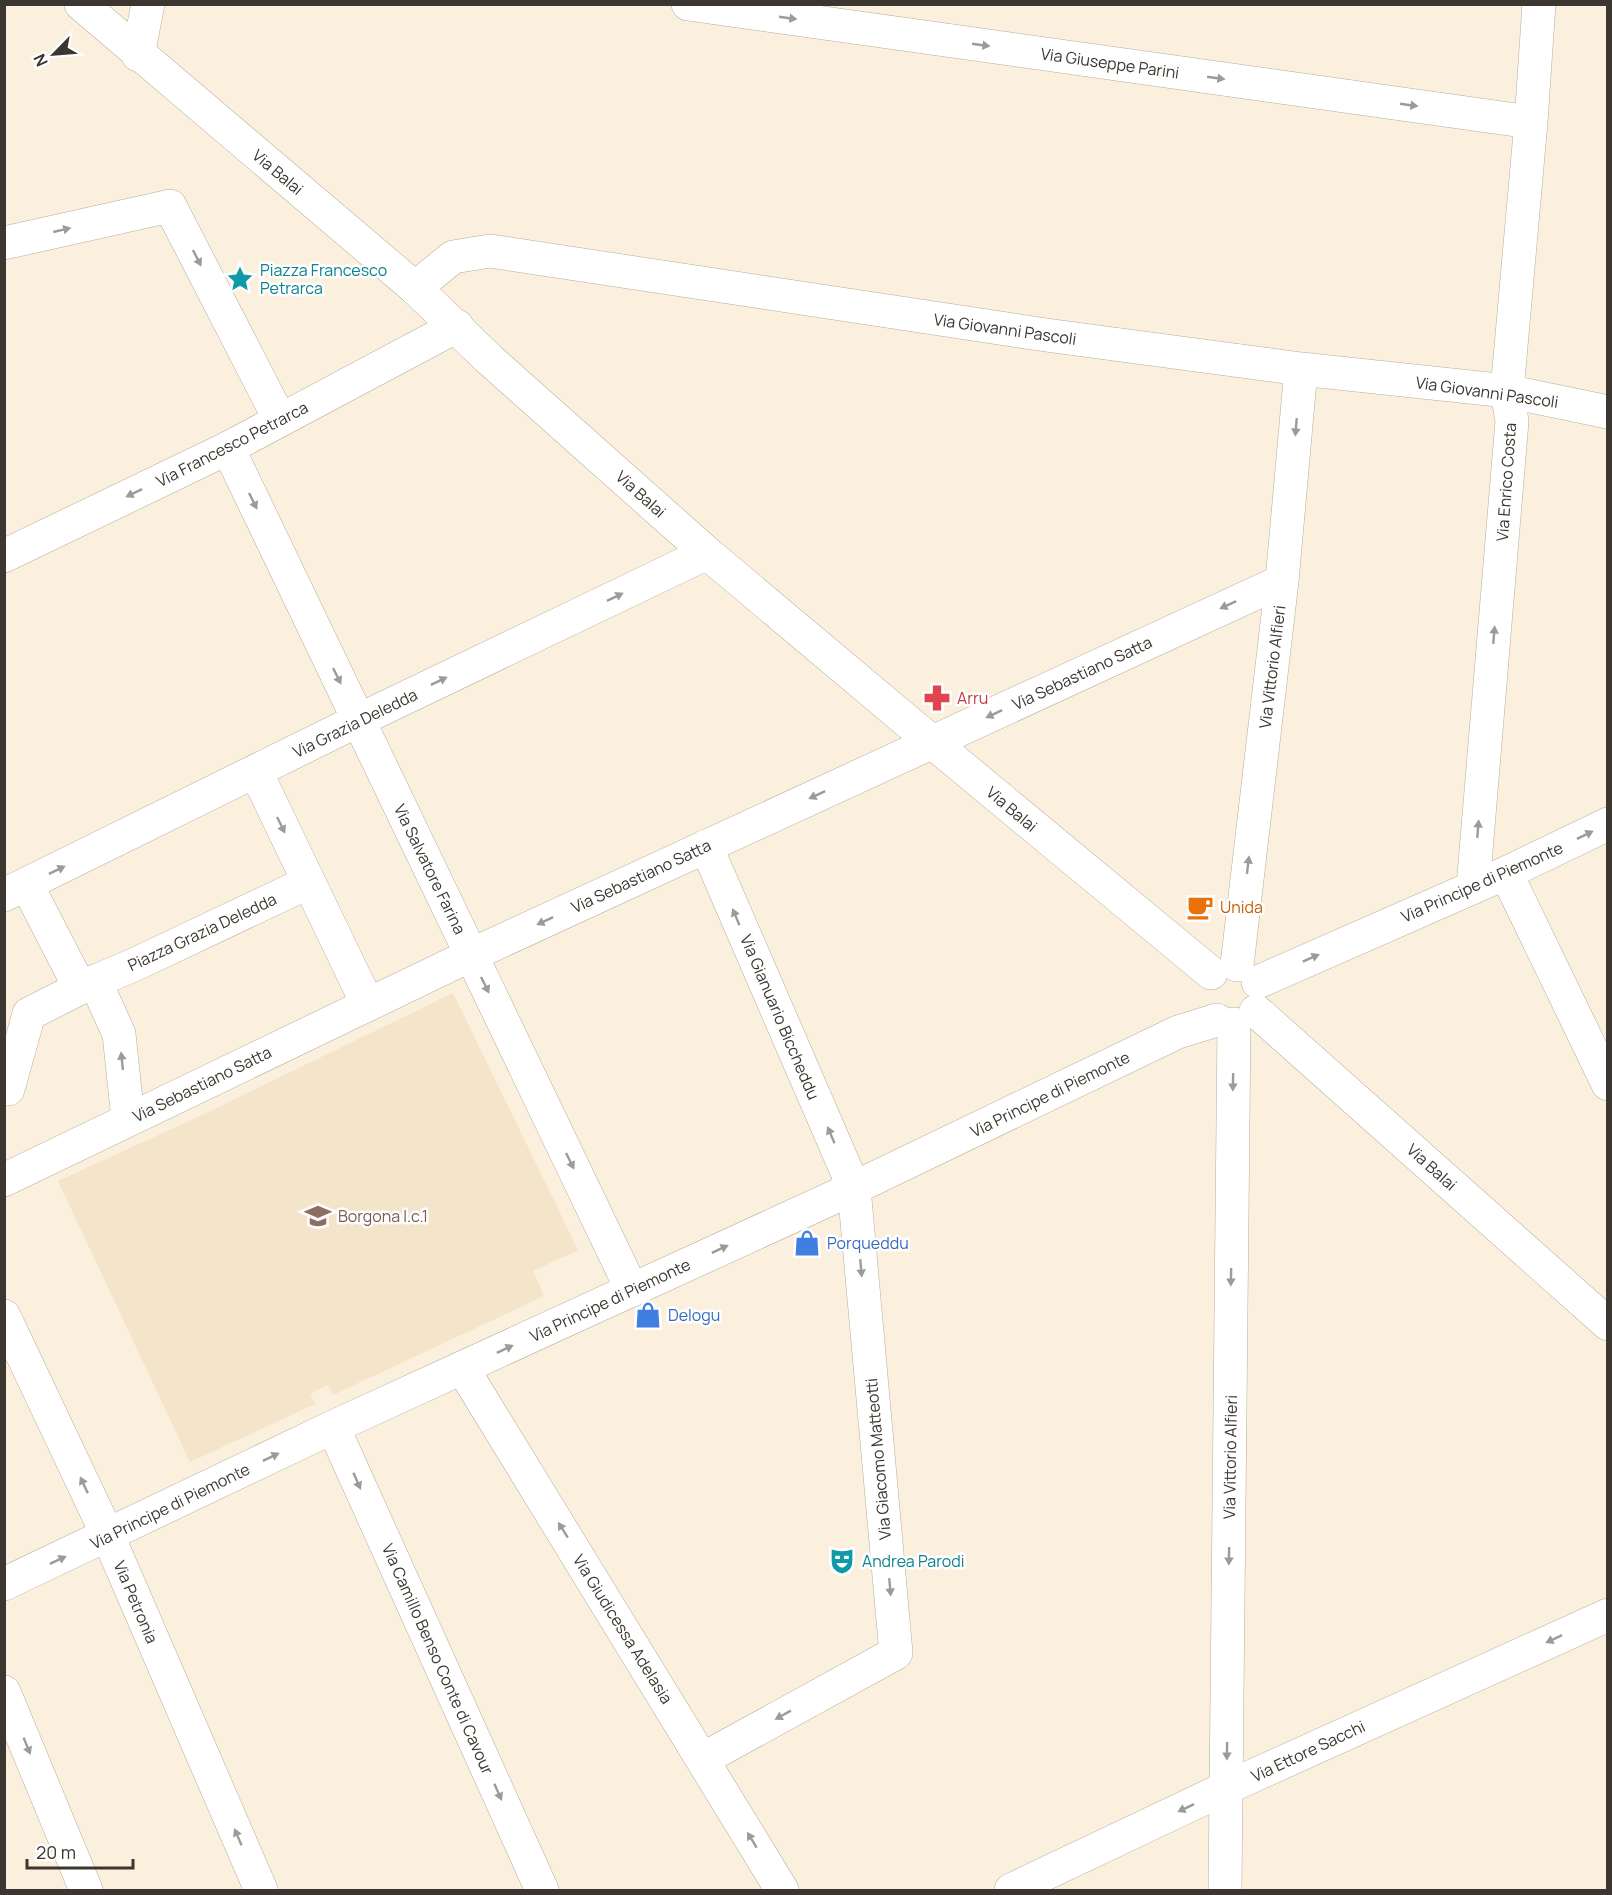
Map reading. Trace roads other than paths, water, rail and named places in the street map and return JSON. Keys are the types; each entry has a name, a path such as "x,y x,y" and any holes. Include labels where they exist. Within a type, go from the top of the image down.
{"street":[{"name":"Via Balai","path":"81,4 138,55 415,288 490,360 707,553 1235,996 1608,1324"},
{"path":"138,55 148,4"},
{"name":"Via Giuseppe Parini","path":"688,4 1531,122"},
{"name":"Via Enrico Costa","path":"1473,887 1512,421 1507,391 1539,4"},
{"path":"4,243 170,206 280,420"},
{"name":"Via Giovanni Pascoli","path":"415,288 453,257 490,251 956,322 1301,369 1507,391 1608,412"},
{"name":"Via Francesco Petrarca","path":"4,556 228,448 457,326"},
{"name":"Via Vittorio Alfieri","path":"1225,1890 1235,996 1282,581 1301,369"},
{"name":"Via Salvatore Farina","path":"228,448 632,1290"},
{"name":"Via Grazia Deledda","path":"16,890 359,720 707,553"},
{"name":"Via Sebastiano Satta","path":"4,1180 471,955 1282,581"},
{"path":"256,772 367,1004"},
{"name":"Via Principe di Piemonte","path":"4,1584 333,1427 854,1188 1178,1032 1235,996 1608,824"},
{"name":"Via Gianuario Biccheddu","path":"706,846 854,1188"},
{"path":"1506,873 1608,1084"},
{"name":"Piazza Grazia Deledda","path":"8,1089 29,1014 87,984 309,882"},
{"path":"16,890 87,984 119,1034 128,1119"},
{"name":"Via Giacomo Matteotti","path":"703,1759 896,1653 854,1188"},
{"name":"Via Petronia","path":"4,1316 108,1536 261,1890"},
{"name":"Via Giudicessa Adelasia","path":"463,1369 782,1890"},
{"name":"Via Camillo Benso Conte di Cavour","path":"333,1427 542,1890"},
{"name":"Via Ettore Sacchi","path":"1011,1890 1226,1788 1608,1615"},
{"path":"4,1692 86,1890"}],"place":[{"name":"Piazza Francesco Petrarca","path":"240,279"},
{"name":"Arru","path":"937,698"},
{"name":"Unida","path":"1200,907"},
{"name":"Borgona I.c.1","path":"318,1216"},
{"name":"Porqueddu","path":"807,1243"},
{"name":"Delogu","path":"648,1315"},
{"name":"Andrea Parodi","path":"842,1561"}]}
